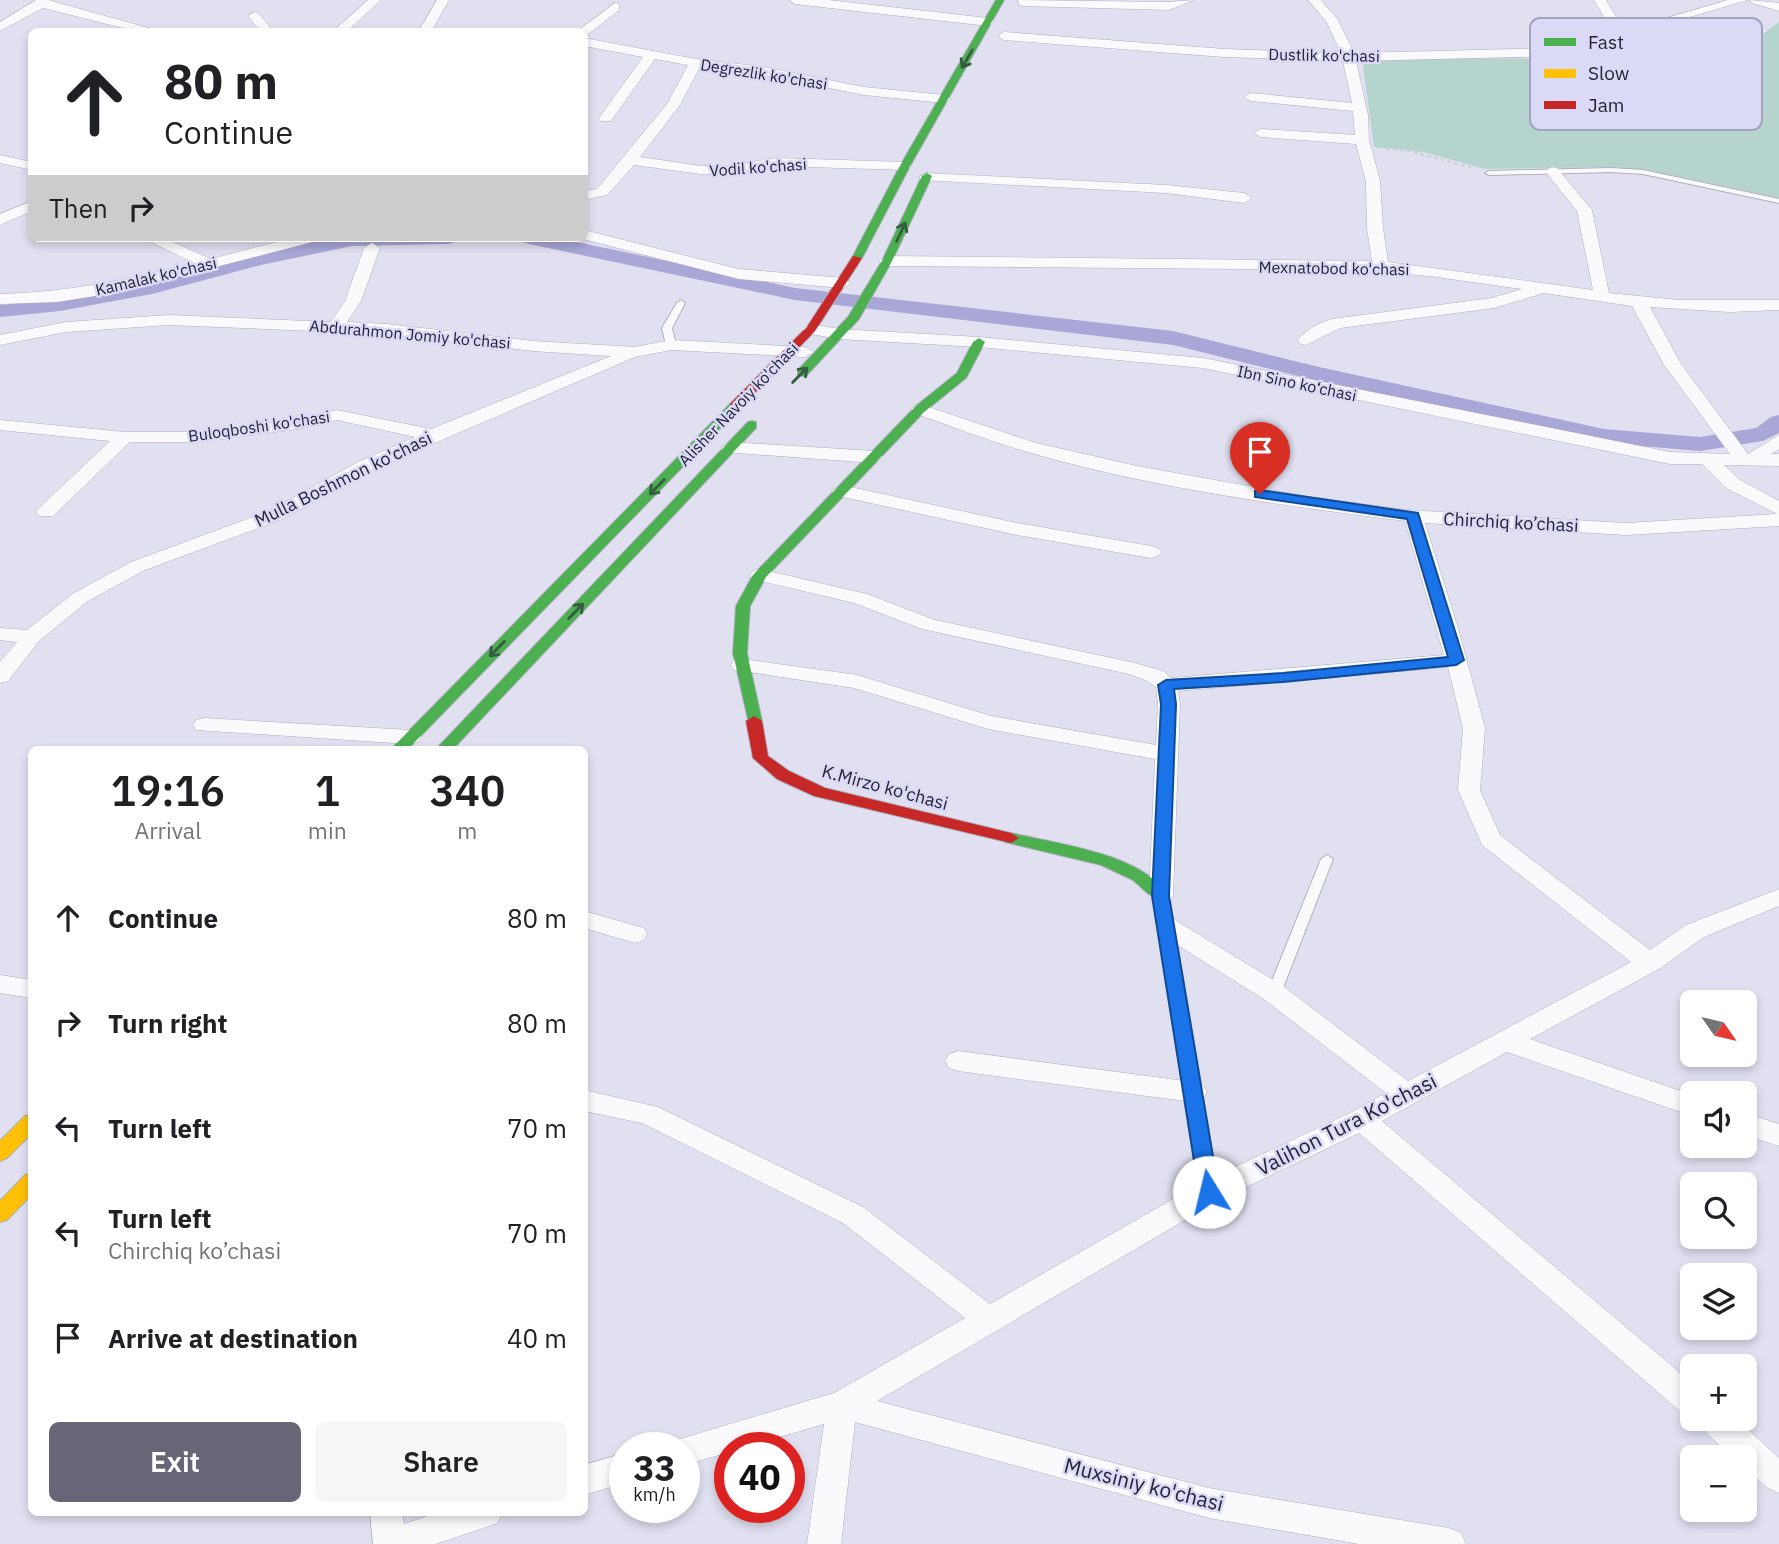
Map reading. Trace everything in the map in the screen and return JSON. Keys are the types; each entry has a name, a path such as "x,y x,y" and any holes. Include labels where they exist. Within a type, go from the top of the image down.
{"main road":[{"name":"Alisher Navoiy ko'chasi","path":"405,743 811,329 842,285 905,166 1000,0"},
{"name":"Alisher Navoiy ko'chasi","path":"788,386 853,318 887,261 937,158"},
{"name":"K.Mirzo ko'chasi","path":"979,342 961,375 920,409 760,575 743,606 740,653 761,758 783,775 820,792 1106,861 1139,876 1161,896"},
{"name":"Alisher Navoiy ko'chasi","path":"447,746 763,413"},
{"path":"1161,896 1209,1192"},
{"path":"0,1153 28,1125"},
{"path":"0,1214 28,1185"}],"street":[{"path":"343,28 375,0"},
{"path":"426,28 443,0"},
{"path":"795,0 988,22"},
{"path":"1012,21 1169,6 1189,0"},
{"path":"1314,0 1332,20 1349,57 1363,144 1373,181 1375,228 1381,266"},
{"name":"Dustlik ko'chasi","path":"1600,0 1610,18"},
{"path":"1673,18 1742,0"},
{"path":"1756,0 1779,7"},
{"path":"0,27 41,2 142,28"},
{"path":"587,28 615,7"},
{"path":"254,16 264,28"},
{"name":"Dustlik ko'chasi","path":"1012,21 1224,53 1349,57 1530,53"},
{"name":"Degrezlik ko'chasi","path":"588,43 696,63 764,71 863,91 944,99"},
{"path":"606,118 651,55"},
{"path":"588,195 602,192 631,160 673,105 696,63"},
{"path":"1251,97 1359,107"},
{"path":"1262,133 1363,144"},
{"path":"0,159 28,165"},
{"name":"Vodil ko'chasi","path":"631,160 701,170 725,170 777,162 905,166"},
{"path":"1552,171 1584,210 1602,297"},
{"path":"926,177 1167,188 1244,198"},
{"path":"0,220 28,207"},
{"path":"588,236 739,274 842,285"},
{"path":"160,242 209,264"},
{"name":"Kamalak ko'chasi","path":"0,299 57,298 120,287 294,242"},
{"path":"337,325 353,301 372,248"},
{"name":"Mexnatobod ko'chasi","path":"887,261 1381,266 1485,278 1638,301 1754,307 1779,304"},
{"path":"1306,340 1325,327 1338,323 1494,303 1544,288"},
{"path":"57,298 66,327"},
{"path":"1638,301 1673,365 1746,459 1779,440"},
{"name":"Abdurahmon Jomiy ko'chasi","path":"0,341 66,327 169,320 337,325 533,346 635,352 671,345 792,349 820,355"},
{"name":"Ibn Sino ko‘chasi","path":"811,329 839,334 979,342 1203,363 1670,458 1779,460"},
{"name":"Mulla Boshmon ko'chasi","path":"0,676 32,637 81,597 138,566 276,515 365,466 433,435 635,352"},
{"name":"Chirchiq ko’chasi","path":"920,409 1030,447 1137,472 1309,503 1413,516 1626,529 1779,520"},
{"name":"Buloqboshi ko'chasi","path":"0,425 125,437 199,437 298,424 337,415 433,435"},
{"path":"46,512 125,437"},
{"path":"730,448 874,457"},
{"path":"1706,458 1734,484 1779,509"},
{"path":"841,492 1017,529 1151,552"},
{"path":"1413,516 1474,728 1469,790 1490,839 1650,963"},
{"path":"760,575 860,598 929,625 1135,669 1155,676 1166,685 1169,704 1161,896"},
{"path":"0,634 32,637"},
{"path":"1166,685 1456,660"},
{"path":"742,665 857,682 988,722 1166,754"},
{"path":"204,725 405,743"},
{"name":"Valihon Tura Ko'chasi","path":"700,1446 842,1405 1209,1192 1362,1120 1650,963 1695,932 1779,897"},
{"path":"588,920 635,934"},
{"path":"1166,926 1274,993 1406,1094"},
{"path":"0,984 28,988"},
{"path":"1505,1041 1680,1102"},
{"path":"958,1061 1193,1091"},
{"path":"588,1101 648,1114 853,1215 989,1320"},
{"path":"1362,1120 1680,1392"},
{"path":"1757,1128 1779,1135"},
{"path":"824,1544 842,1405"},
{"name":"Muxsiniy ko'chasi","path":"842,1405 1209,1503 1449,1544"},
{"path":"1726,1431 1779,1478"},
{"path":"588,1479 609,1473"},
{"path":"386,1516 390,1544 474,1516"}],"lane":[{"path":"1489,173 1611,170 1643,172 1779,201"},
{"path":"671,345 667,328 681,303"},
{"path":"1274,993 1327,859"}],"path":[{"path":"1363,144 1409,151 1489,173"}],"green space":[{"path":"1779,22 1779,198 1648,170 1614,167 1485,169 1423,152 1374,147 1362,59 1530,58 1530,130 1762,130 1762,35"}],"waterway":[{"path":"0,311 60,305 152,288 258,259 342,242"},
{"path":"548,242 795,294 1173,338 1319,374 1604,436 1700,444 1763,434 1779,422"}],"traffic: fast":[{"path":"857,258 905,166 1000,0"},
{"path":"802,373 853,319 887,261 927,176"},
{"path":"754,721 740,653 743,606 760,575 920,409 962,375 979,342"},
{"path":"402,746 734,407"},
{"path":"447,746 752,425"},
{"path":"1011,838 1106,861 1139,876 1161,896 1209,1192"}],"traffic: slow":[{"path":"0,1153 28,1125"},
{"path":"0,1214 28,1185"}],"traffic: jam":[{"path":"734,407 811,329 857,258"},
{"path":"754,721 761,758 783,775 820,792 1011,838"}],"route":[{"path":"1209,1192 1161,896 1169,704 1166,685 1456,660 1413,516 1260,494"}]}
